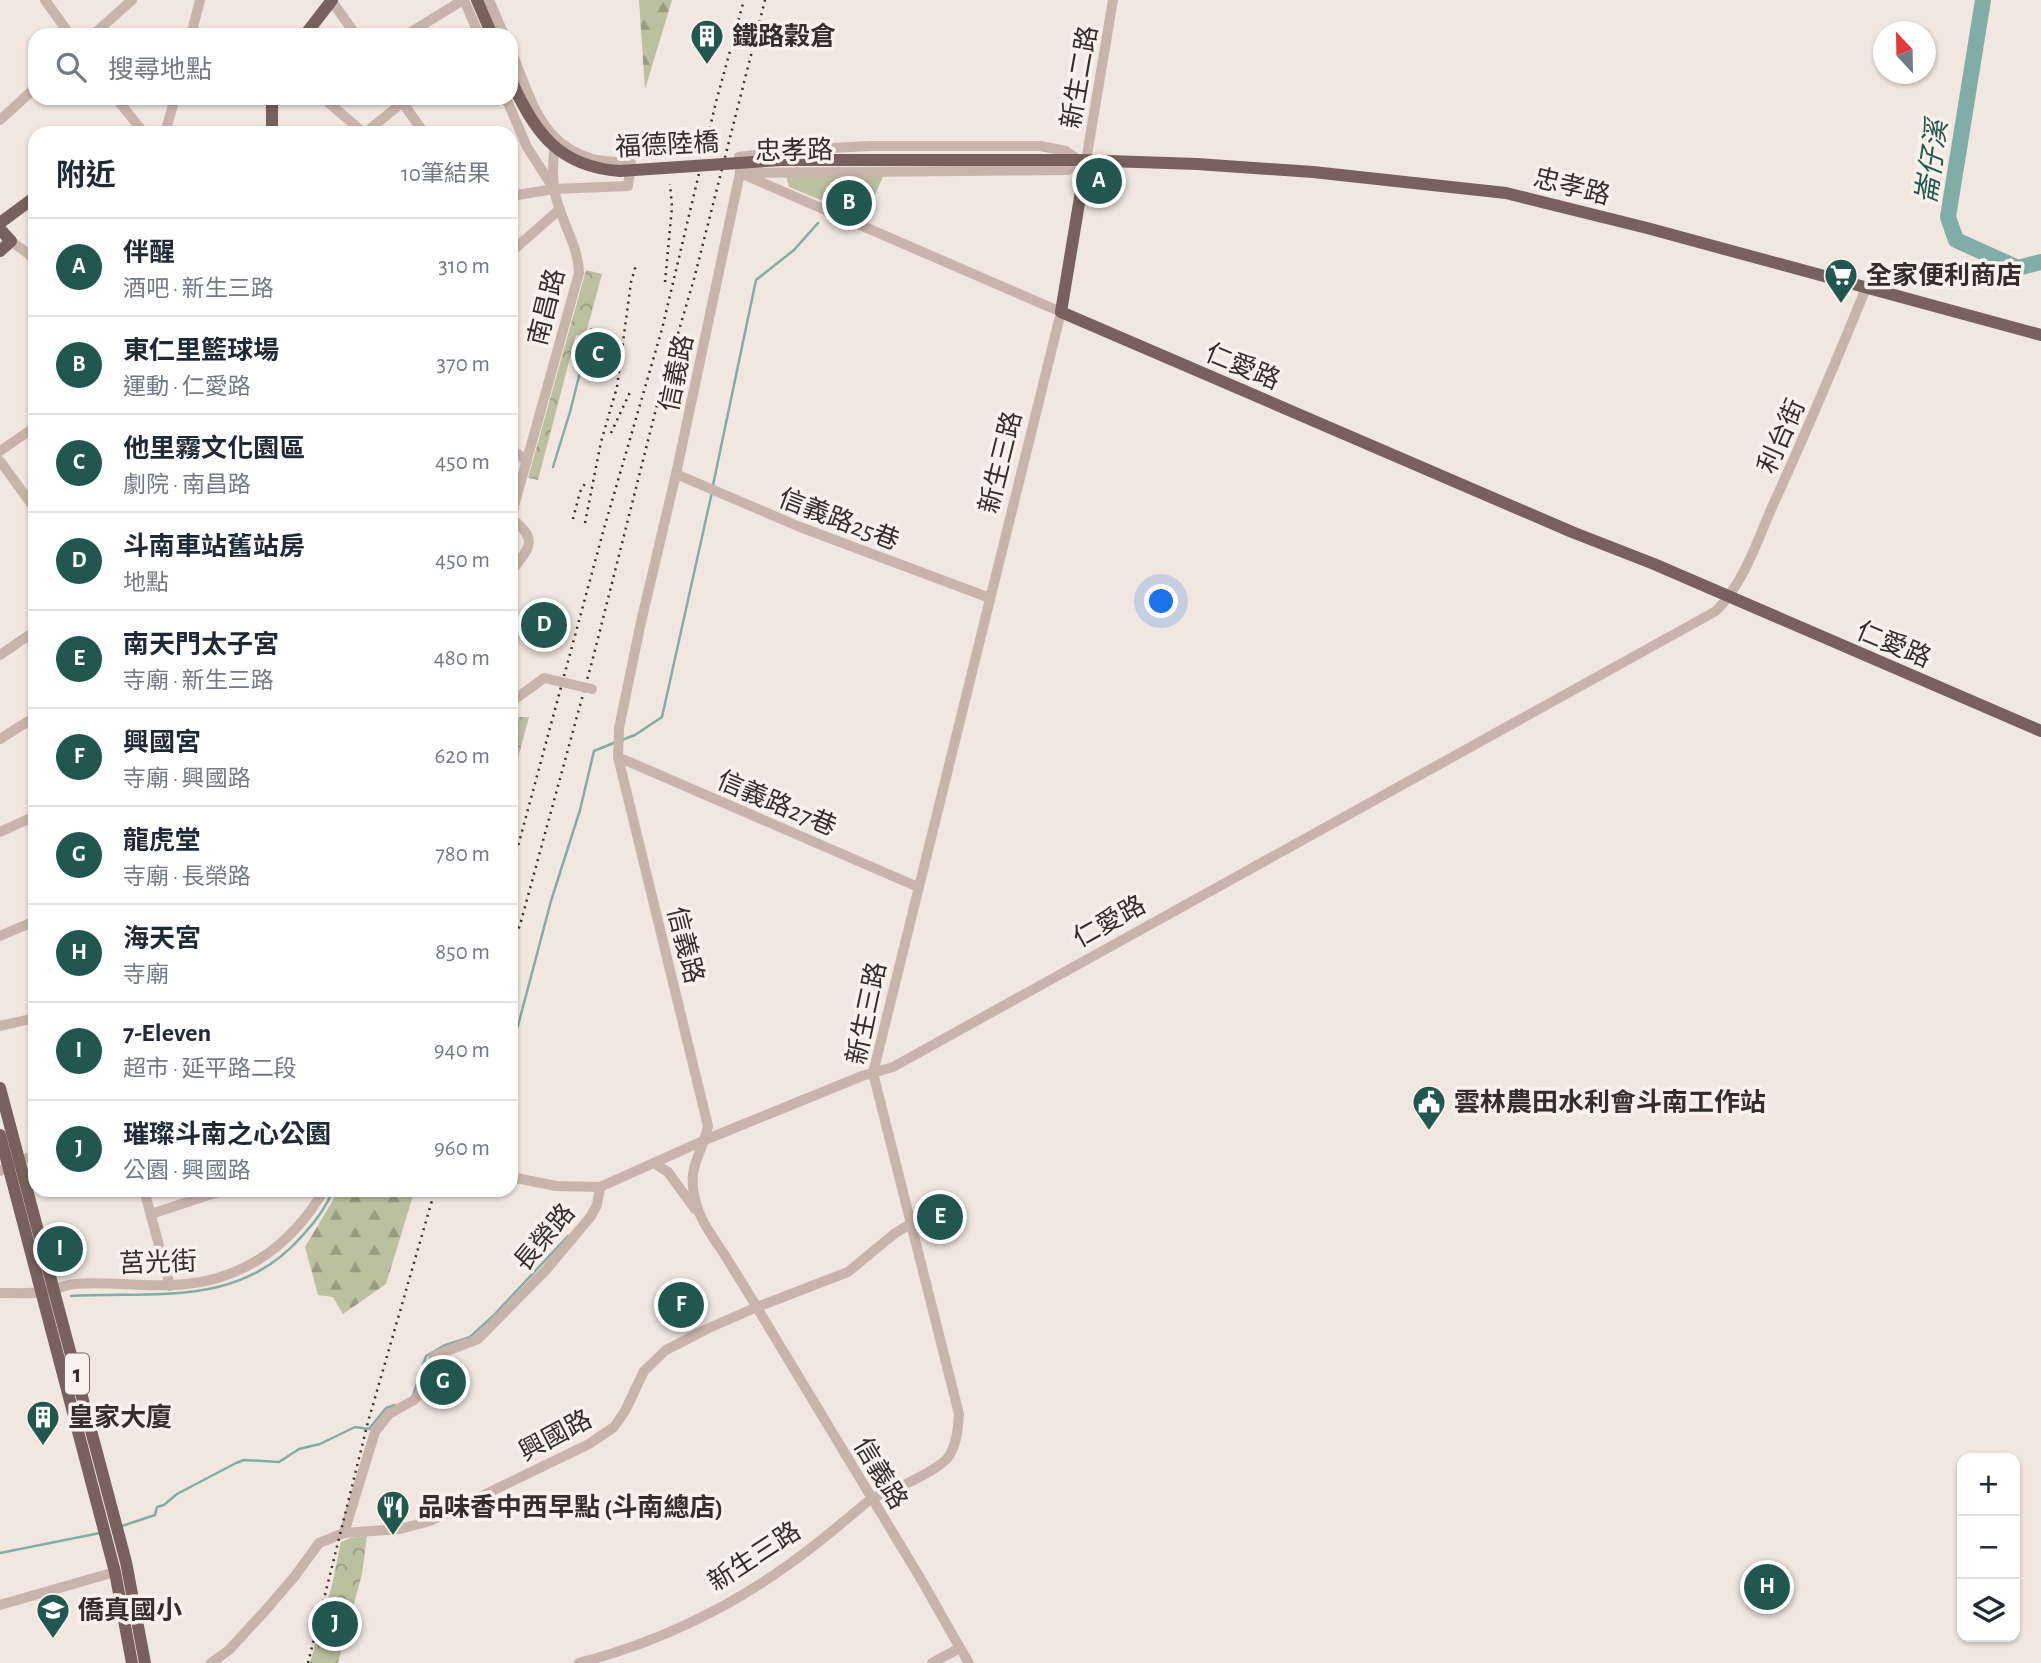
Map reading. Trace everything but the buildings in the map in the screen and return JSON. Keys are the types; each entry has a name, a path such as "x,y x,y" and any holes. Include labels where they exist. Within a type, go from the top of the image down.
{"main road":[{"path":"310,28 331,0"},
{"path":"477,0 489,28"},
{"name":"福德陸橋","path":"518,97 542,136 573,160 598,169 620,171 782,160 1082,160"},
{"path":"272,105 272,126"},
{"name":"忠孝路","path":"1082,160 1314,172 1506,193 1635,225 2041,335"},
{"name":"新生三路","path":"1060,312 1082,160"},
{"path":"0,223 28,202"},
{"path":"0,229 11,241 0,251"},
{"name":"仁愛路","path":"1060,312 1572,532 1654,564 2041,732"},
{"name":"1","path":"0,1088 7,1166"},
{"name":"1","path":"0,1135 7,1166 49,1291 126,1562 145,1663"},
{"name":"1","path":"49,1291 115,1572 132,1663"}],"street":[{"path":"45,0 65,28"},
{"path":"101,28 132,0"},
{"path":"193,28 200,0"},
{"path":"331,0 351,28"},
{"path":"418,28 464,0 476,28"},
{"path":"489,0 501,28"},
{"name":"新生二路","path":"1082,160 1113,0"},
{"path":"518,65 553,137 554,189"},
{"path":"0,120 28,94"},
{"path":"122,105 138,126"},
{"path":"167,126 174,105"},
{"path":"331,105 357,126"},
{"path":"373,126 396,105"},
{"path":"404,105 419,126"},
{"path":"509,105 525,142 554,189"},
{"path":"525,142 539,146 553,137"},
{"path":"518,195 554,189 628,186 631,163 595,159 576,153 553,137"},
{"name":"忠孝路","path":"870,146 1040,146 1066,151 1082,160 1068,170 740,173 739,157 793,150 870,146"},
{"name":"仁愛路","path":"740,173 1060,312"},
{"name":"信義路","path":"740,173 676,474 640,622 619,728 618,757 708,1126 705,1140 694,1161 694,1194 700,1216 872,1498 967,1662"},
{"name":"南昌路","path":"518,493 579,273 579,257 554,189"},
{"path":"518,247 560,209"},
{"path":"11,241 28,254"},
{"name":"利台街","path":"1729,598 1800,447 1866,288"},
{"name":"新生三路","path":"579,1663 665,1635 787,1567 872,1498 940,1464 948,1457 957,1435 958,1414 873,1073 1060,312"},
{"path":"0,451 28,432"},
{"path":"518,454 527,461"},
{"path":"0,461 28,499"},
{"name":"信義路25巷","path":"676,474 800,527 990,598"},
{"path":"518,524 530,537 528,549 518,563"},
{"name":"仁愛路","path":"873,1073 893,1067 1408,782 1716,611 1729,598"},
{"path":"0,655 28,636"},
{"path":"518,699 544,678 592,689"},
{"path":"0,739 28,721"},
{"name":"信義路27巷","path":"618,757 918,887"},
{"path":"0,832 28,819"},
{"path":"0,936 28,924"},
{"path":"0,1026 28,1020"},
{"name":"長榮路","path":"344,1533 375,1432 389,1414 414,1399 424,1389 435,1356 478,1339 546,1270 591,1216 597,1205 600,1187 705,1140 873,1073"},
{"path":"7,1166 28,1158"},
{"path":"654,1163 668,1172 700,1216"},
{"path":"518,1178 556,1186 600,1187"},
{"path":"146,1197 170,1286"},
{"path":"151,1214 203,1197"},
{"name":"莒光街","path":"0,1293 49,1291 73,1284 170,1286 203,1283 238,1272 293,1234 320,1197"},
{"name":"興國路","path":"211,1663 229,1650 264,1612 319,1543 344,1533 400,1529 430,1521 589,1444 614,1427 625,1411 637,1381 656,1357 709,1328 848,1272 910,1224"},
{"path":"0,1605 115,1572"},
{"path":"933,1663 960,1648"}],"green space":[{"path":"639,0 672,0 645,89"},
{"path":"884,174 865,218 789,187 786,176"},
{"path":"586,270 602,274 585,337 576,335 538,480 528,478"},
{"path":"518,717 529,717 518,758"},
{"path":"335,1197 412,1197 386,1284 343,1314 333,1297 318,1295 305,1247"},
{"path":"367,1536 362,1574 338,1663 310,1663 341,1542"}],"waterway":[{"name":"崙仔溪","path":"1983,0 1948,217 1956,240 2018,268 2041,262"},
{"path":"713,485 756,280 794,250 818,223"},
{"path":"553,467 591,329"},
{"path":"622,740 635,735 662,717 712,492"},
{"path":"518,1026 551,901 580,810 594,751 616,742"},
{"path":"71,1296 196,1291 225,1285 252,1275 279,1258 303,1235 330,1197"},
{"path":"413,1396 426,1356 443,1346 470,1337 568,1236"},
{"path":"119,1527 155,1515 157,1507 164,1505 177,1494 236,1463 244,1460 279,1462 299,1449 320,1444 355,1427 369,1429 386,1408 395,1405"},
{"path":"0,1553 100,1533"}],"railway":[{"path":"518,846 603,532 662,329 716,102 744,0"},
{"path":"518,930 593,658 657,405 694,279 765,0"},
{"path":"665,282 672,207 670,184"},
{"path":"585,523 601,442 617,387 631,282 636,265"},
{"path":"611,433 631,390"},
{"path":"573,519 580,492 587,480"},
{"path":"308,1663 368,1422 433,1197"}],"place":[{"name":"鐵路穀倉","path":"707,66"},
{"name":"伴醒","path":"1099,181"},
{"name":"東仁里籃球場","path":"849,203"},
{"name":"全家便利商店","path":"1841,305"},
{"name":"他里霧文化園區","path":"598,355"},
{"name":"斗南車站舊站房","path":"544,625"},
{"name":"雲林農田水利會斗南工作站","path":"1429,1132"},
{"name":"南天門太子宮","path":"940,1217"},
{"name":"7-Eleven","path":"60,1249"},
{"name":"興國宮","path":"681,1305"},
{"name":"龍虎堂","path":"443,1382"},
{"name":"皇家大廈","path":"43,1447"},
{"name":"品味香中西早點 (斗南總店)","path":"393,1537"},
{"name":"海天宮","path":"1767,1587"},
{"name":"璀璨斗南之心公園","path":"335,1624"},
{"name":"僑真國小","path":"53,1640"}]}
